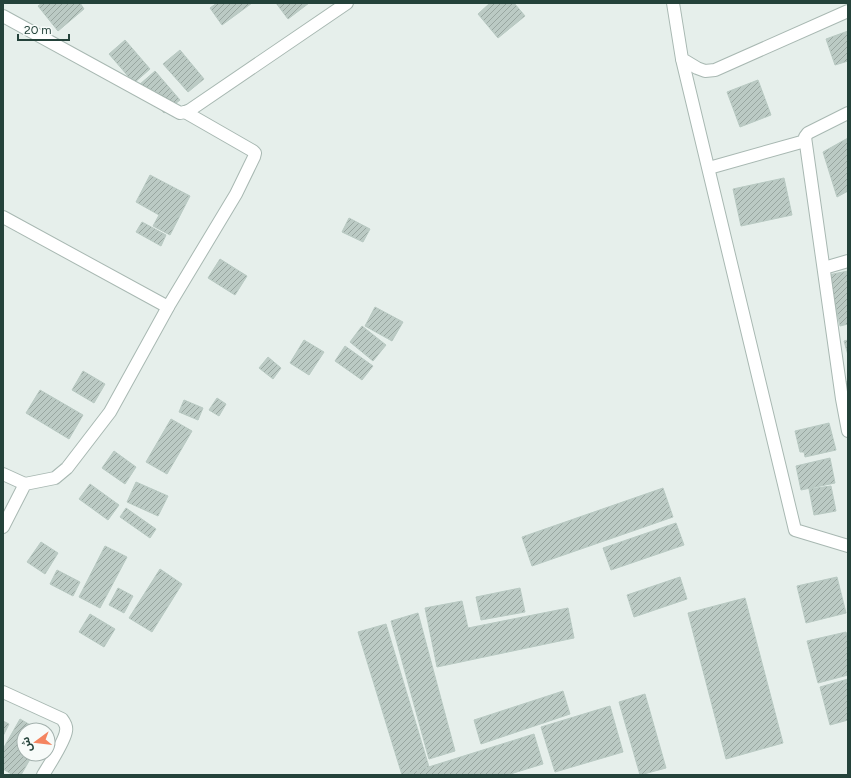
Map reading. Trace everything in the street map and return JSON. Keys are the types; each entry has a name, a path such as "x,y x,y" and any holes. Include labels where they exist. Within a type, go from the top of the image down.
{"street":[{"path":"3,16 176,111 185,112 347,3"},
{"path":"673,3 682,59 795,530 848,546"},
{"path":"682,59 705,71 715,70 848,11"},
{"path":"3,474 25,484 55,478 67,468 110,412 168,307 236,194 254,158 254,151 185,112"},
{"path":"848,113 808,133 805,137 842,400 848,431"},
{"path":"709,168 805,141"},
{"path":"3,217 168,307"},
{"path":"824,268 848,261"},
{"path":"3,527 25,484"},
{"path":"3,692 62,719 66,724 67,730 65,737 43,775"}],"building":[{"path":"42,3 80,3 84,9 58,31 38,6"},
{"path":"217,3 252,3 222,25 210,8"},
{"path":"276,3 309,3 288,19"},
{"path":"490,3 514,3 525,16 498,38 478,14"},
{"path":"848,31 848,61 835,65 826,39"},
{"path":"125,40 150,69 134,83 109,54"},
{"path":"180,50 204,79 188,92 163,64"},
{"path":"155,71 180,100 164,113 139,85"},
{"path":"758,80 771,115 740,127 727,92"},
{"path":"848,138 848,191 837,197 823,152"},
{"path":"150,175 190,196 170,235 153,226 159,215 136,202"},
{"path":"784,178 792,215 741,226 733,189"},
{"path":"349,218 370,229 363,242 342,232"},
{"path":"142,222 166,235 161,246 136,232"},
{"path":"220,259 247,276 235,295 208,278"},
{"path":"848,271 848,324 840,326 828,275"},
{"path":"375,307 403,322 392,341 365,326"},
{"path":"362,326 386,345 373,361 350,342"},
{"path":"304,340 324,352 309,375 290,363"},
{"path":"848,340 848,355 844,341"},
{"path":"345,346 373,366 362,380 335,361"},
{"path":"268,357 281,368 273,379 259,368"},
{"path":"83,371 105,384 94,403 72,390"},
{"path":"848,381 848,409 841,383"},
{"path":"40,390 83,415 69,439 26,413"},
{"path":"217,398 226,404 219,416 209,410"},
{"path":"184,400 203,408 198,420 179,412"},
{"path":"171,419 192,431 167,474 146,462"},
{"path":"829,423 836,450 805,457 804,452 800,452 795,431"},
{"path":"114,451 136,467 125,484 102,468"},
{"path":"830,458 835,483 801,490 796,466"},
{"path":"136,482 168,496 158,516 127,502"},
{"path":"90,484 119,505 108,520 79,499"},
{"path":"831,486 836,511 814,515 809,489"},
{"path":"663,488 673,517 532,566 522,537"},
{"path":"126,508 156,529 150,538 120,517"},
{"path":"676,523 684,545 611,570 603,548"},
{"path":"41,542 58,553 45,574 27,562"},
{"path":"105,546 127,557 100,608 79,597"},
{"path":"160,569 182,584 152,632 129,618"},
{"path":"57,570 80,582 73,596 50,584"},
{"path":"680,577 687,599 634,617 627,595"},
{"path":"837,577 846,613 806,623 797,586"},
{"path":"118,588 133,596 124,613 109,605"},
{"path":"520,588 525,612 481,620 476,597"},
{"path":"745,598 783,743 726,759 688,613"},
{"path":"462,601 468,628 568,608 574,638 437,667 425,608"},
{"path":"418,613 455,751 429,759 391,621"},
{"path":"90,614 115,629 104,647 79,632"},
{"path":"386,624 429,767 402,775 358,632"},
{"path":"846,632 848,640 848,675 818,683 807,641"},
{"path":"848,679 848,720 830,725 820,687"},
{"path":"563,691 570,714 481,744 474,720"},
{"path":"645,694 666,768 640,775 619,702"},
{"path":"610,706 623,752 555,772 541,727"},
{"path":"20,719 25,722 18,722"},
{"path":"3,721 9,724 3,736"},
{"path":"16,726 16,762 28,762 21,775 13,775 3,769 3,749"},
{"path":"534,734 543,764 507,775 403,775"}]}
